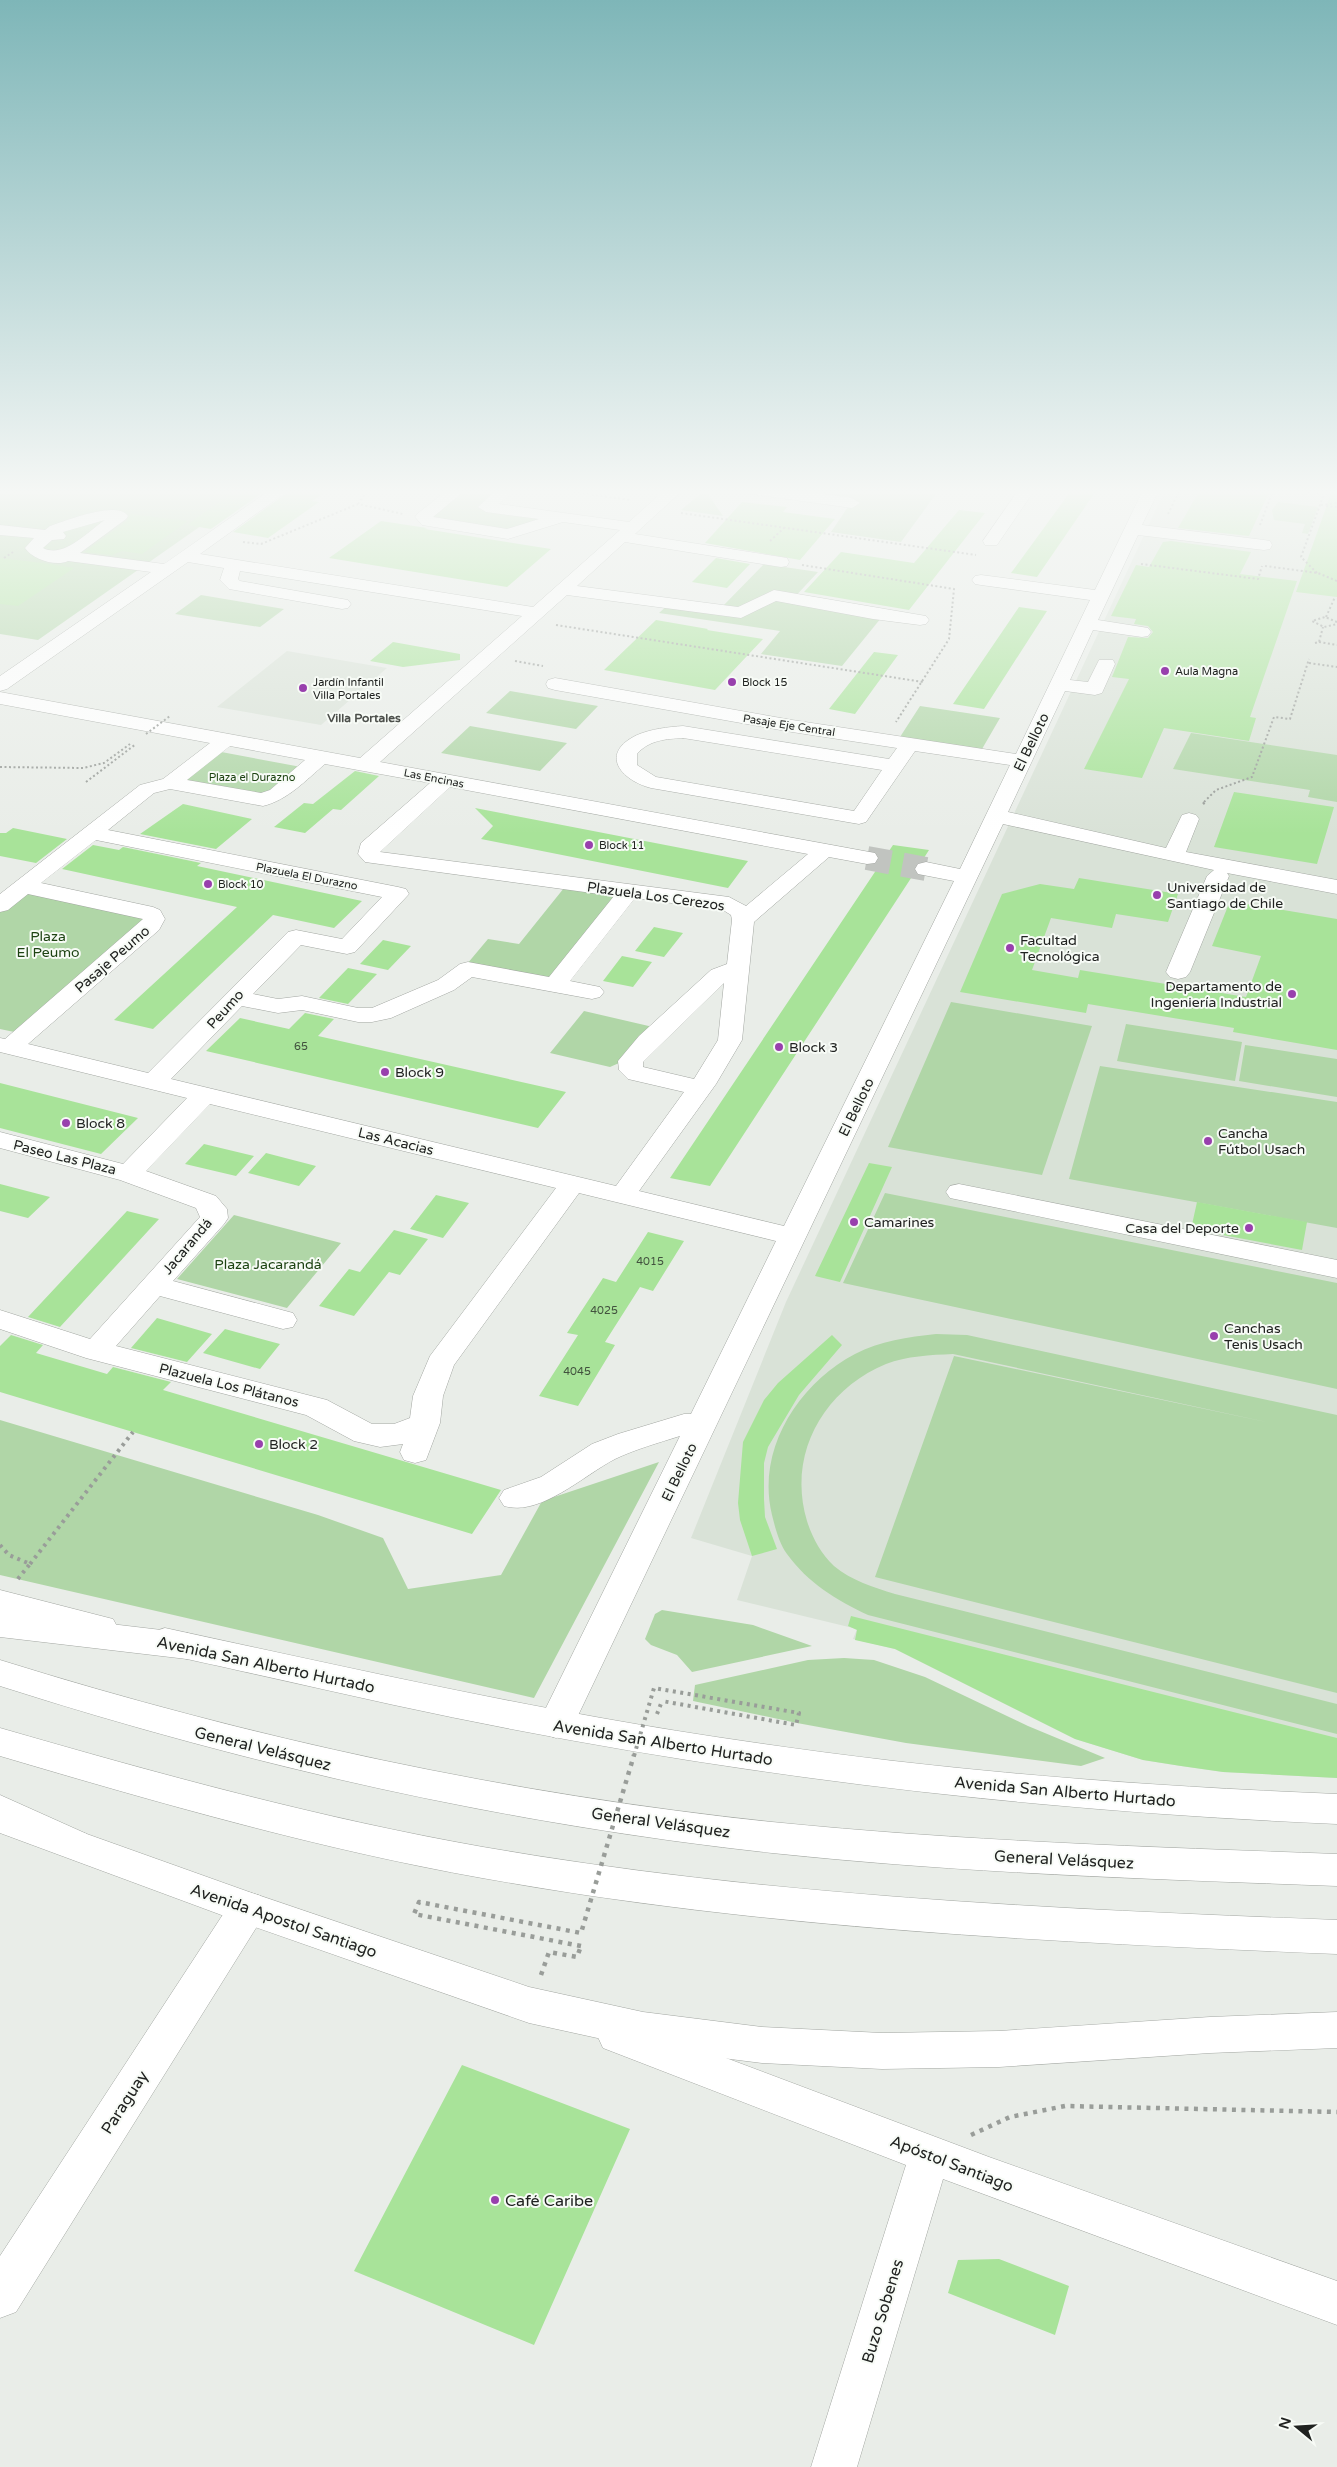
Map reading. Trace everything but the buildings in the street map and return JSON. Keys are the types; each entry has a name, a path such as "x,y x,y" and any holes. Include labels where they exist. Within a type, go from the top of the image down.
{"main road":[{"path":"0,685 118,603"},
{"path":"337,603 342,604"},
{"path":"454,603 532,617"},
{"path":"365,765 547,603"},
{"path":"668,603 741,613 758,603"},
{"path":"819,603 873,614 920,620"},
{"name":"El Belloto","path":"556,1724 1098,603"},
{"path":"1088,624 1142,632"},
{"path":"1059,684 1095,689 1106,664"},
{"name":"Pasaje Eje Central","path":"555,684 792,726 1023,761"},
{"name":"Las Encinas","path":"0,698 867,858"},
{"path":"894,766 683,732 655,736 641,741 628,752 625,761 628,770 636,777 651,782 859,818 910,744"},
{"path":"0,905 147,789 170,783 226,740"},
{"path":"170,783 263,800 278,794 320,757"},
{"name":"Plazuela Los Cerezos","path":"446,780 369,848 369,854 373,857 729,904 741,912 743,920 730,1040 700,1088 622,1196"},
{"path":"995,816 1040,824 1174,856 1219,870"},
{"path":"1174,856 1189,819"},
{"name":"Plazuela El Durazno","path":"93,833 398,894 347,947 296,937"},
{"path":"1080,849 1337,887"},
{"path":"743,920 825,850"},
{"path":"926,869 967,877"},
{"path":"1178,972 1219,870"},
{"name":"Pasaje Peumo","path":"5,1046 151,925 154,920 152,915 145,912 24,886"},
{"path":"555,985 628,892"},
{"name":"Peumo","path":"153,1082 205,1032 235,997 296,937"},
{"path":"235,997 278,1006 302,1003 358,1015 372,1015 388,1011 446,985 468,968 592,992"},
{"path":"700,1088 637,1074 631,1070 630,1061 648,1041 719,975 738,968"},
{"name":"Las Acacias","path":"5,1046 793,1237"},
{"path":"129,1174 205,1094"},
{"name":"Paseo Las Plaza","path":"0,1140 129,1174"},
{"name":"Jacarandá","path":"129,1174 206,1202 213,1210 214,1218 153,1285 283,1320"},
{"path":"415,1452 425,1423 428,1396 440,1363 572,1184"},
{"path":"959,1192 1337,1269"},
{"path":"96,1351 153,1285"},
{"name":"Plazuela Los Plátanos","path":"0,1319 96,1351 316,1407 364,1434 380,1436 394,1434 411,1430 425,1423"},
{"path":"515,1498 552,1485 603,1452 629,1441 684,1424 702,1424"},
{"name":"Avenida San Alberto Hurtado","path":"0,1602 92,1626 426,1699 556,1724 757,1758 963,1783 1132,1798 1337,1809"},
{"path":"0,1624 187,1646"},
{"name":"General Velásquez","path":"0,1673 118,1710 290,1756 493,1797 628,1818 753,1835 970,1855 1337,1870"},
{"path":"0,1742 143,1784 313,1828 428,1853 557,1875 802,1907 1083,1927 1337,1937"},
{"path":"0,1810 74,1845"},
{"name":"Avenida Apostol Santiago","path":"0,1818 248,1908 529,2005 570,2016"},
{"name":"Paraguay","path":"0,2296 248,1908"},
{"path":"570,2016 698,2038 853,2050 998,2049 1337,2030"},
{"name":"Apóstol Santiago","path":"570,2016 695,2066 930,2154 1337,2303"},
{"name":"Buzo Sobenes","path":"834,2467 930,2154"}],"path":[{"path":"1326,617 1332,603"},
{"path":"532,617 923,682"},
{"path":"1326,617 1337,623 1334,627 1323,627 1312,621 1316,618 1326,617"},
{"path":"1319,642 1323,627"},
{"path":"1315,644 1319,642 1337,645"},
{"path":"1189,819 1216,790 1252,777 1274,716 1290,719 1309,661 1337,667"},
{"path":"141,735 146,736 170,716"},
{"path":"0,767 83,768 104,763 134,741"},
{"path":"86,782 138,743"},
{"path":"0,1602 133,1432"},
{"path":"0,1545 10,1555 30,1564"},
{"path":"529,2005 549,1952 577,1957 581,1946 414,1914 419,1902 581,1933 654,1688 799,1713 796,1725 662,1701"},
{"path":"930,2154 1010,2117 1065,2106 1337,2112"}],"shaded area":[{"name":"Universidad de Santiago de Chile","path":"1112,603 1337,603 1337,1778 1223,1772 1143,1760 1075,1739 895,1649 853,1639 857,1629 737,1600 752,1556 691,1538 786,1302"},
{"name":"Jardín Infantil Villa Portales","path":"287,651 387,668 321,725 217,707"}],"green space":[{"path":"0,603 91,603 38,640 0,634"},
{"path":"190,603 249,603 284,609 260,627 175,614"},
{"path":"670,603 721,608 726,603 802,603 881,618 842,666 761,654 780,631 659,613"},
{"path":"510,691 598,706 576,729 486,713"},
{"path":"920,706 1000,718 982,749 900,737"},
{"path":"470,726 567,743 540,771 441,753"},
{"path":"1191,733 1337,755 1337,802 1308,797 1310,790 1173,769"},
{"name":"Plaza el Durazno","path":"216,751 301,767 271,793 258,798 179,782"},
{"path":"564,888 620,896 549,979 467,964 488,939 519,944"},
{"name":"Plaza El Peumo","path":"35,892 140,914 146,923 19,1033 0,1029 0,909 15,897"},
{"path":"951,1002 1092,1026 1042,1175 888,1147"},
{"path":"584,1011 653,1027 628,1059 610,1067 550,1053"},
{"path":"1126,1024 1242,1042 1235,1081 1117,1061"},
{"path":"1245,1045 1337,1059 1337,1097 1239,1081"},
{"name":"Cancha Fútbol Usach","path":"1100,1066 1337,1102 1337,1228 1069,1179"},
{"name":"Canchas Tenis Usach","path":"885,1193 1337,1283 1337,1389 843,1283"},
{"name":"Plaza Jacarandá","path":"234,1215 341,1243 287,1308 177,1279"},
{"path":"936,1334 967,1335 1337,1415 1337,1693 875,1577 954,1356 1271,1423 953,1354 919,1356 894,1361 864,1376 844,1390 828,1408 815,1428 807,1449 802,1472 802,1496 807,1521 818,1545 834,1566 855,1580 895,1594 1337,1704 1337,1734 868,1615 823,1590 804,1574 784,1550 772,1515 769,1491 770,1467 776,1443 786,1421 799,1401 816,1383 834,1367 855,1354 884,1343"},
{"path":"0,1420 318,1515 383,1538 408,1589 501,1575 542,1501 659,1462 534,1698 0,1575"},
{"path":"662,1610 753,1625 812,1646 692,1672 677,1655 651,1645 645,1639 655,1614"},
{"path":"844,1658 874,1660 925,1677 1028,1726 1105,1758 1081,1766 906,1743 693,1701 695,1685 808,1660"}],"tunnel":[{"path":"867,858 926,869"}],"place":[{"name":"Aula Magna","path":"1165,671"},
{"name":"Block 15","path":"732,682"},
{"name":"Jardín Infantil Villa Portales","path":"303,688"},
{"name":"Block 11","path":"589,845"},
{"name":"Block 10","path":"208,884"},
{"name":"Universidad de Santiago de Chile","path":"1157,895"},
{"name":"Facultad Tecnológica","path":"1010,948"},
{"name":"Departamento de Ingeniería Industrial","path":"1292,994"},
{"name":"Block 3","path":"779,1047"},
{"name":"Block 9","path":"385,1072"},
{"name":"Block 8","path":"66,1123"},
{"name":"Cancha Fútbol Usach","path":"1208,1141"},
{"name":"Camarines","path":"854,1222"},
{"name":"Casa del Deporte","path":"1249,1228"},
{"name":"Canchas Tenis Usach","path":"1214,1336"},
{"name":"Block 2","path":"259,1444"},
{"name":"Café Caribe","path":"495,2200"}],"district":[{"name":"Villa Portales","path":"364,718"}]}
